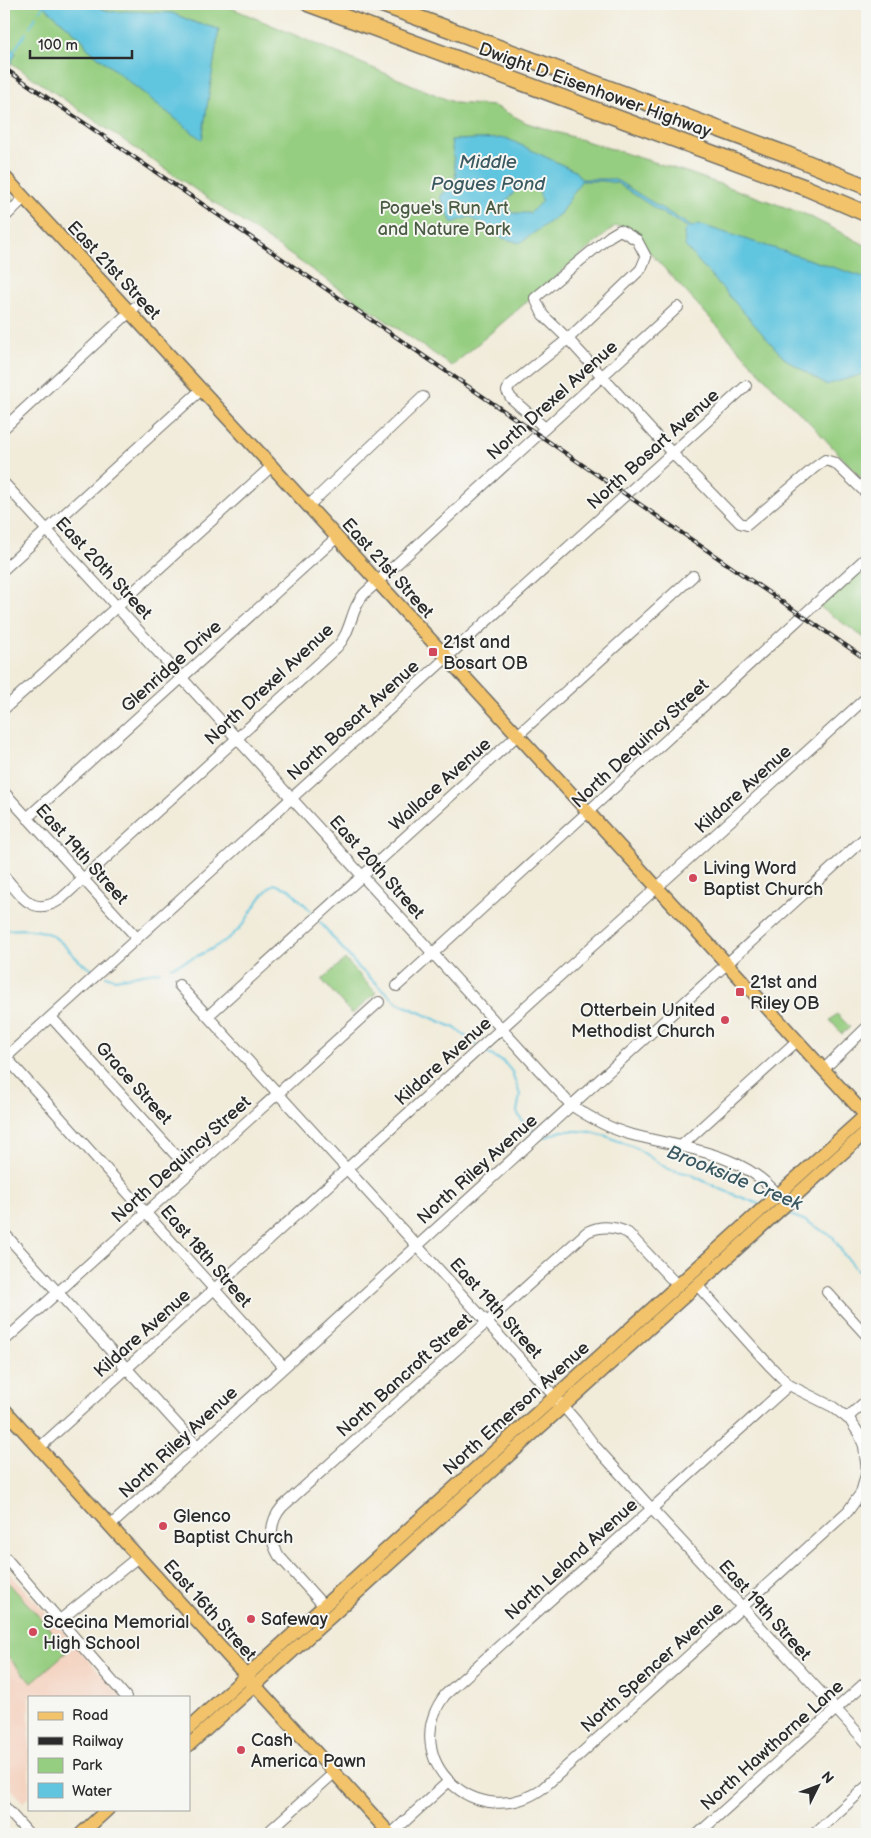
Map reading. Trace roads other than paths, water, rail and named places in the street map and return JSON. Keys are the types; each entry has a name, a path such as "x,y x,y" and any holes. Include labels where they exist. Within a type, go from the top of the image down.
{"highway":[{"name":"Dwight D Eisenhower Highway","path":"309,4 804,187 867,214"},
{"name":"Dwight D Eisenhower Highway","path":"381,4 799,159 867,187"}],"main road":[{"name":"East 21st Street","path":"4,176 132,310 336,538 867,1115"},
{"name":"North Emerson Avenue","path":"190,1744 324,1606 559,1401 697,1285 773,1217 780,1199 867,1115"},
{"name":"North Emerson Avenue","path":"190,1727 250,1681 559,1401 678,1286 759,1212 780,1199 867,1131"},
{"name":"East 16th Street","path":"4,1409 391,1834"},
{"path":"81,1834 107,1810"}],"street":[{"path":"4,218 24,198"},
{"path":"545,428 511,398 507,391 510,386 568,339 641,269 646,257 637,240 620,230 610,236 535,298 543,315 568,339 672,453 740,523 747,525 821,462 829,460 836,463 867,494"},
{"name":"North Drexel Avenue","path":"4,876 31,905 48,906 61,899 339,645 348,632 359,601 377,582 678,307"},
{"path":"4,428 132,310"},
{"name":"North Bosart Avenue","path":"4,1057 51,1017 746,386"},
{"path":"4,569 202,390"},
{"path":"308,506 423,397"},
{"path":"4,709 272,466"},
{"name":"East 20th Street","path":"4,483 572,1105 612,1128 717,1156 739,1165 763,1180 780,1199"},
{"name":"Glenridge Drive","path":"27,818 336,538"},
{"name":"North Dequincy Street","path":"397,986 867,557"},
{"name":"Wallace Avenue","path":"208,1016 693,576"},
{"name":"Kildare Avenue","path":"39,1448 867,697"},
{"name":"East 19th Street","path":"4,792 137,938"},
{"name":"North Riley Avenue","path":"110,1526 867,836"},
{"name":"East 19th Street","path":"179,985 348,1168 559,1401 594,1445 867,1743"},
{"name":"North Dequincy Street","path":"4,1340 379,1002"},
{"name":"Grace Street","path":"51,1017 191,1172"},
{"path":"824,1069 867,1027"},
{"path":"681,1146 798,1040"},
{"name":"East 18th Street","path":"4,1057 284,1367"},
{"name":"North Bancroft Street","path":"324,1606 278,1556 274,1547 272,1536 273,1524 276,1515 282,1507 582,1236 592,1230 606,1227 618,1228 632,1236 678,1286"},
{"path":"4,1233 197,1446"},
{"path":"697,1285 769,1366 789,1385 832,1407 847,1418 859,1434 864,1446 867,1471"},
{"path":"827,1292 867,1336"},
{"name":"North Leland Avenue","path":"448,1782 440,1770 431,1742 433,1720 443,1698 789,1385"},
{"path":"847,1418 867,1400"},
{"name":"North Spencer Avenue","path":"448,1782 467,1795 488,1802 513,1802 537,1792 850,1509 862,1490 867,1471"},
{"path":"4,1556 125,1696"},
{"path":"60,1620 138,1557"},
{"name":"North Hawthorne Lane","path":"698,1834 867,1681"},
{"path":"266,1834 334,1773"},
{"path":"391,1834 448,1782"},
{"path":"814,1834 867,1786"},
{"path":"4,1806 29,1834"}],"water":[{"path":"39,4 90,4 111,12 172,13 196,23 219,29 202,140 87,48 83,40 44,6"},
{"path":"12,49 16,53 9,67 4,63"},
{"name":"Middle Pogues Pond","path":"506,138 575,171 581,179 612,179 618,181 692,227 698,224 867,278 867,373 826,385 784,358 685,246 684,231 689,228 665,215 617,183 581,181 560,214 520,243 502,238 470,217 452,223 440,197 449,187 457,186 451,140","holes":["523,187 538,188 542,201 530,213 511,213 507,201 515,191"]}],"waterway":[{"path":"40,11 44,6"},
{"path":"30,27 36,17"},
{"path":"13,52 26,33"},
{"name":"Brookside Creek","path":"171,967 220,944 230,937 244,923 261,897 274,884 289,889 313,913"},
{"name":"Brookside Creek","path":"320,922 358,967 398,1003 455,1028 476,1045"},
{"name":"Brookside Creek","path":"4,930 34,930 51,935 82,963 94,970"},
{"name":"Brookside Creek","path":"106,976 115,979 160,971"},
{"name":"Brookside Creek","path":"485,1052 504,1062 512,1072 520,1095 517,1112 529,1129 534,1131"},
{"name":"Brookside Creek","path":"543,1138 562,1131 591,1132 606,1136 636,1148 668,1169 690,1174 720,1189 759,1204"},
{"name":"Brookside Creek","path":"785,1213 806,1221 833,1237 844,1255 867,1282"}],"railway":[{"path":"4,68 867,660"}],"place":[{"name":"21st and Bosart OB","path":"433,652"},
{"name":"Living Word Baptist Church","path":"693,878"},
{"name":"21st and Riley OB","path":"740,992"},
{"name":"Otterbein United Methodist Church","path":"725,1020"},
{"name":"Glenco Baptist Church","path":"163,1526"},
{"name":"Safeway","path":"251,1619"},
{"name":"Scecina Memorial High School","path":"33,1632"},
{"name":"Cash America Pawn","path":"241,1750"}],"park label":[{"name":"Pogue's Run Art and Nature Park","path":"444,218"}]}
